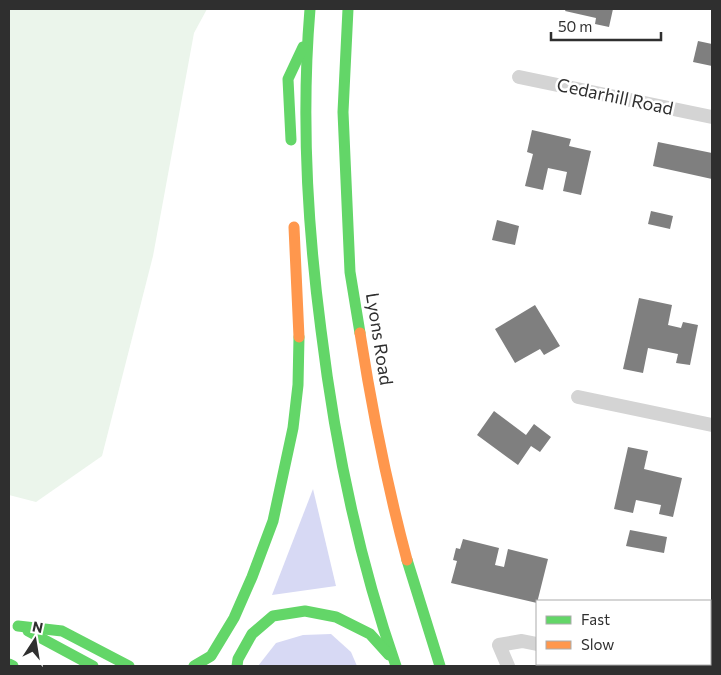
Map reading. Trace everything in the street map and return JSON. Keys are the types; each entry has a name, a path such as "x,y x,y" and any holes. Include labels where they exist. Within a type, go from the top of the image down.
{"main road":[{"path":"310,9 305,118 310,244 327,387 354,525 369,585 395,664"},
{"name":"Lyons Road","path":"348,9 343,112 350,272 368,387 392,505 415,590 440,666"},
{"path":"291,148 288,79 308,38"},
{"path":"194,666 211,656 234,618 252,578 273,521 293,428 298,385 299,334 294,216"},
{"path":"237,666 238,659 252,634 273,616 305,611 336,617 370,634 395,664"},
{"path":"13,623 93,666"},
{"path":"13,623 62,631 129,666"},
{"path":"9,664 13,666"}],"street":[{"name":"Cedarhill Road","path":"519,77 712,117"},
{"path":"578,397 712,425"},
{"path":"508,666 499,645 522,640 536,644"}],"shaded area":[{"path":"9,9 207,9 194,33 153,256 102,456 36,502 9,495"}],"water":[{"path":"313,489 336,586 272,595"},
{"path":"331,634 351,652 357,666 258,666 276,643 303,635"}],"building":[{"path":"566,9 613,9 609,27 595,24 596,18 565,11"},
{"path":"698,41 712,44 712,66 693,62"},
{"path":"532,130 571,139 569,146 591,151 581,195 563,191 567,172 548,168 543,190 525,186 533,154 527,152"},
{"path":"658,142 712,153 712,179 653,166"},
{"path":"651,211 673,216 670,229 648,224"},
{"path":"497,220 519,226 515,245 492,240"},
{"path":"639,298 672,305 668,325 681,328 683,322 698,325 690,365 676,363 678,354 648,348 643,373 623,369"},
{"path":"535,305 560,346 544,355 540,349 515,363 495,329"},
{"path":"494,411 526,435 534,424 551,437 540,452 531,446 518,465 477,435"},
{"path":"628,447 648,451 644,469 682,478 673,517 659,514 661,505 636,500 633,513 614,509"},
{"path":"630,530 667,537 664,553 626,546"},
{"path":"463,539 499,548 495,565 504,567 508,549 548,559 536,603 451,583 457,561 453,560 456,548 460,549"}],"traffic: fast":[{"path":"310,9 306,90 307,170 312,250 321,330 333,416 359,542 382,625 396,666"},
{"path":"348,9 343,112 350,272 360,333"},
{"path":"291,140 288,79 303,47"},
{"path":"194,666 211,656 234,618 273,521 293,428 298,385 299,337"},
{"path":"407,560 440,666"},
{"path":"237,666 238,659 252,634 273,616 305,611 336,617 370,634 389,655"},
{"path":"18,626 62,631 129,666"},
{"path":"28,631 93,666"},
{"path":"9,664 13,666"}],"traffic: slow":[{"path":"294,227 299,337"},
{"path":"360,333 381,447 407,560"}]}
